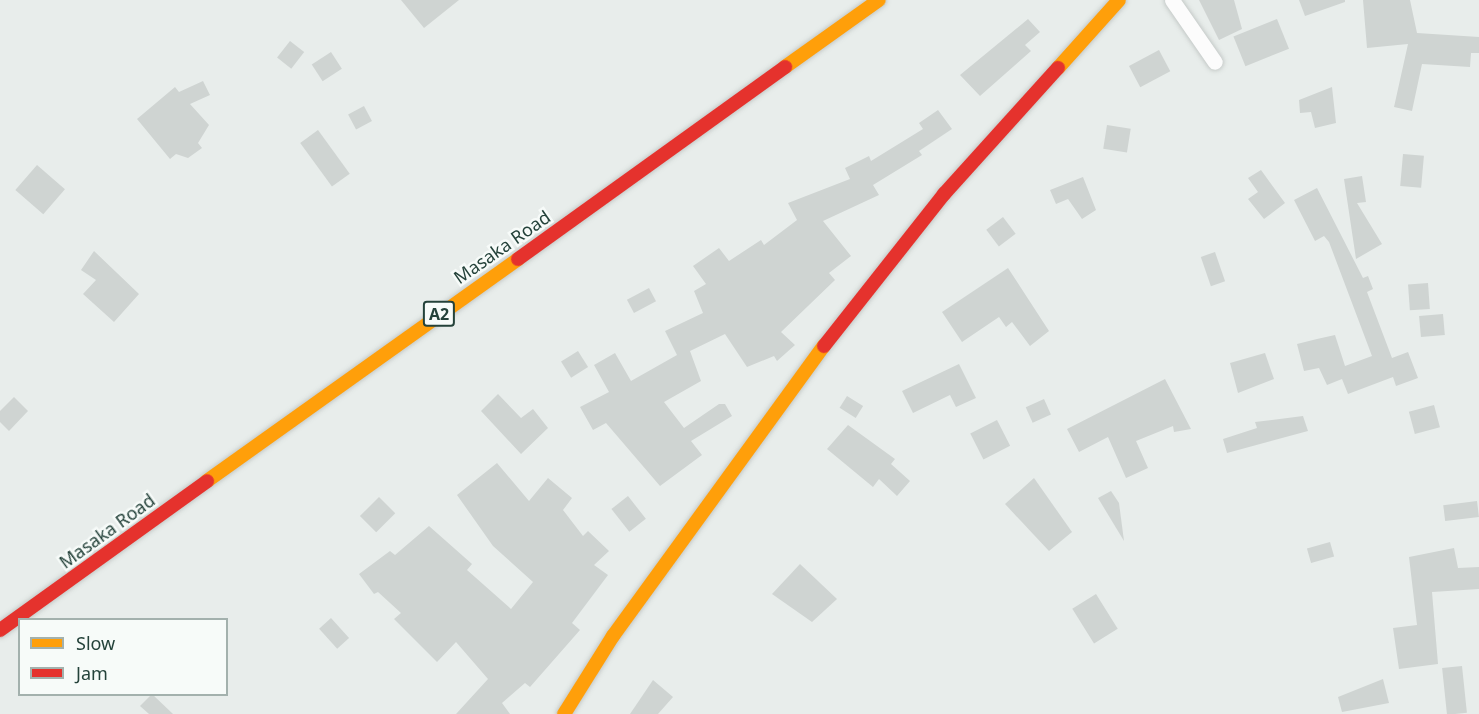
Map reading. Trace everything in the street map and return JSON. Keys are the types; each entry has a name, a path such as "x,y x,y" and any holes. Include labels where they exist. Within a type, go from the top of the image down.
{"main road":[{"name":"Masaka Road","path":"0,630 879,0"},
{"path":"564,714 613,636 803,373 944,194 1119,0"}],"street":[{"path":"1172,0 1215,62"}],"building":[{"path":"401,0 459,0 424,28"},
{"path":"1199,0 1234,0 1242,29 1219,40"},
{"path":"1299,0 1345,0 1345,2 1305,16"},
{"path":"1363,0 1410,0 1417,33 1479,37 1479,53 1471,53 1470,67 1422,64 1412,111 1394,107 1408,44 1367,48"},
{"path":"1028,19 1040,32 1025,45 1031,51 980,96 960,75"},
{"path":"1277,19 1289,49 1245,66 1233,37"},
{"path":"290,41 304,52 291,69 277,58"},
{"path":"1159,50 1170,71 1140,87 1129,66"},
{"path":"331,52 342,69 323,81 312,65"},
{"path":"203,81 210,95 190,104 209,125 198,143 202,148 188,158 176,154 170,159 137,119 175,87 179,92"},
{"path":"1332,87 1336,123 1315,128 1311,112 1300,113 1299,100"},
{"path":"364,106 372,121 356,129 348,114"},
{"path":"938,110 952,129 919,151 922,155 873,185 879,195 823,221 851,256 829,273 835,280 781,332 795,345 777,361 774,356 747,367 725,334 690,351 701,381 664,402 684,428 719,404 725,404 732,416 691,441 702,455 660,486 606,423 593,430 580,407 609,392 594,365 615,353 631,381 677,355 665,331 703,313 694,291 706,284 693,266 719,248 729,261 761,240 764,245 797,220 788,203 850,179 845,168 869,156 871,161 923,129 919,123"},
{"path":"1107,125 1131,129 1127,152 1103,149"},
{"path":"318,130 350,174 332,187 300,143"},
{"path":"1403,154 1424,156 1421,188 1400,186"},
{"path":"37,165 65,189 43,214 15,190"},
{"path":"1261,170 1285,203 1264,219 1248,199 1258,192 1248,178"},
{"path":"1362,176 1366,202 1357,203 1382,244 1356,259 1344,179"},
{"path":"1083,177 1096,210 1082,219 1068,199 1056,204 1050,190"},
{"path":"1317,188 1363,278 1368,276 1373,289 1367,292 1392,358 1408,352 1418,378 1396,386 1393,377 1348,394 1342,379 1327,385 1319,368 1304,371 1297,344 1335,335 1345,366 1372,356 1329,242 1324,236 1315,241 1294,200"},
{"path":"1003,217 1016,234 999,246 986,230"},
{"path":"94,251 139,294 114,322 83,294 96,280 81,270"},
{"path":"1215,252 1225,281 1211,286 1201,257"},
{"path":"1008,268 1049,331 1030,346 1012,322 1006,327 999,317 962,342 942,312"},
{"path":"1428,283 1430,309 1410,310 1408,284"},
{"path":"649,288 656,301 634,313 627,300"},
{"path":"1443,314 1445,335 1421,337 1419,316"},
{"path":"578,351 588,367 571,378 561,362"},
{"path":"1265,353 1274,379 1238,393 1230,363"},
{"path":"959,364 976,398 956,407 950,395 913,413 902,391"},
{"path":"1165,379 1191,429 1174,432 1173,426 1136,441 1148,468 1126,478 1108,437 1079,452 1067,429"},
{"path":"498,394 521,418 533,409 548,428 521,454 481,411"},
{"path":"847,396 863,406 856,418 840,408"},
{"path":"14,397 28,411 9,431 0,422 0,411"},
{"path":"1044,399 1051,415 1033,423 1026,407"},
{"path":"1434,405 1440,427 1415,434 1409,412"},
{"path":"1303,416 1308,431 1227,453 1223,439 1257,428 1255,422"},
{"path":"997,420 1010,446 983,459 970,434"},
{"path":"848,425 895,459 891,464 910,481 897,496 879,479 873,487 827,449"},
{"path":"497,463 529,501 548,478 572,498 563,510 583,536 588,531 609,551 594,565 608,575 572,623 580,630 530,687 525,683 502,703 510,714 456,714 488,679 456,642 437,662 394,619 401,613 378,592 374,594 359,574 390,551 395,555 429,526 472,564 467,570 511,609 533,582 493,546 457,495"},
{"path":"1034,478 1072,532 1049,551 1005,504"},
{"path":"1111,491 1119,503 1124,541 1098,498"},
{"path":"628,496 646,519 629,532 611,509"},
{"path":"379,497 395,513 376,532 360,516"},
{"path":"1477,501 1479,517 1445,521 1443,505"},
{"path":"1330,542 1334,556 1311,563 1307,549"},
{"path":"1454,548 1458,568 1479,567 1479,589 1432,592 1438,664 1399,669 1393,628 1417,625 1409,557"},
{"path":"800,564 837,599 812,622 772,594"},
{"path":"1096,594 1118,629 1094,644 1072,609"},
{"path":"331,618 349,638 337,649 319,629"},
{"path":"1462,666 1467,713 1447,714 1442,668"},
{"path":"1383,679 1389,703 1342,712 1338,697"},
{"path":"653,680 673,697 658,714 630,714"},
{"path":"150,696 154,696 173,714 149,714 140,706"}],"traffic: slow":[{"path":"785,67 879,0"},
{"path":"1058,68 1119,0"},
{"path":"207,481 518,259"},
{"path":"564,714 613,636 824,346"}],"traffic: jam":[{"path":"518,259 785,67"},
{"path":"824,346 944,194 1058,68"},
{"path":"0,630 207,481"}]}
